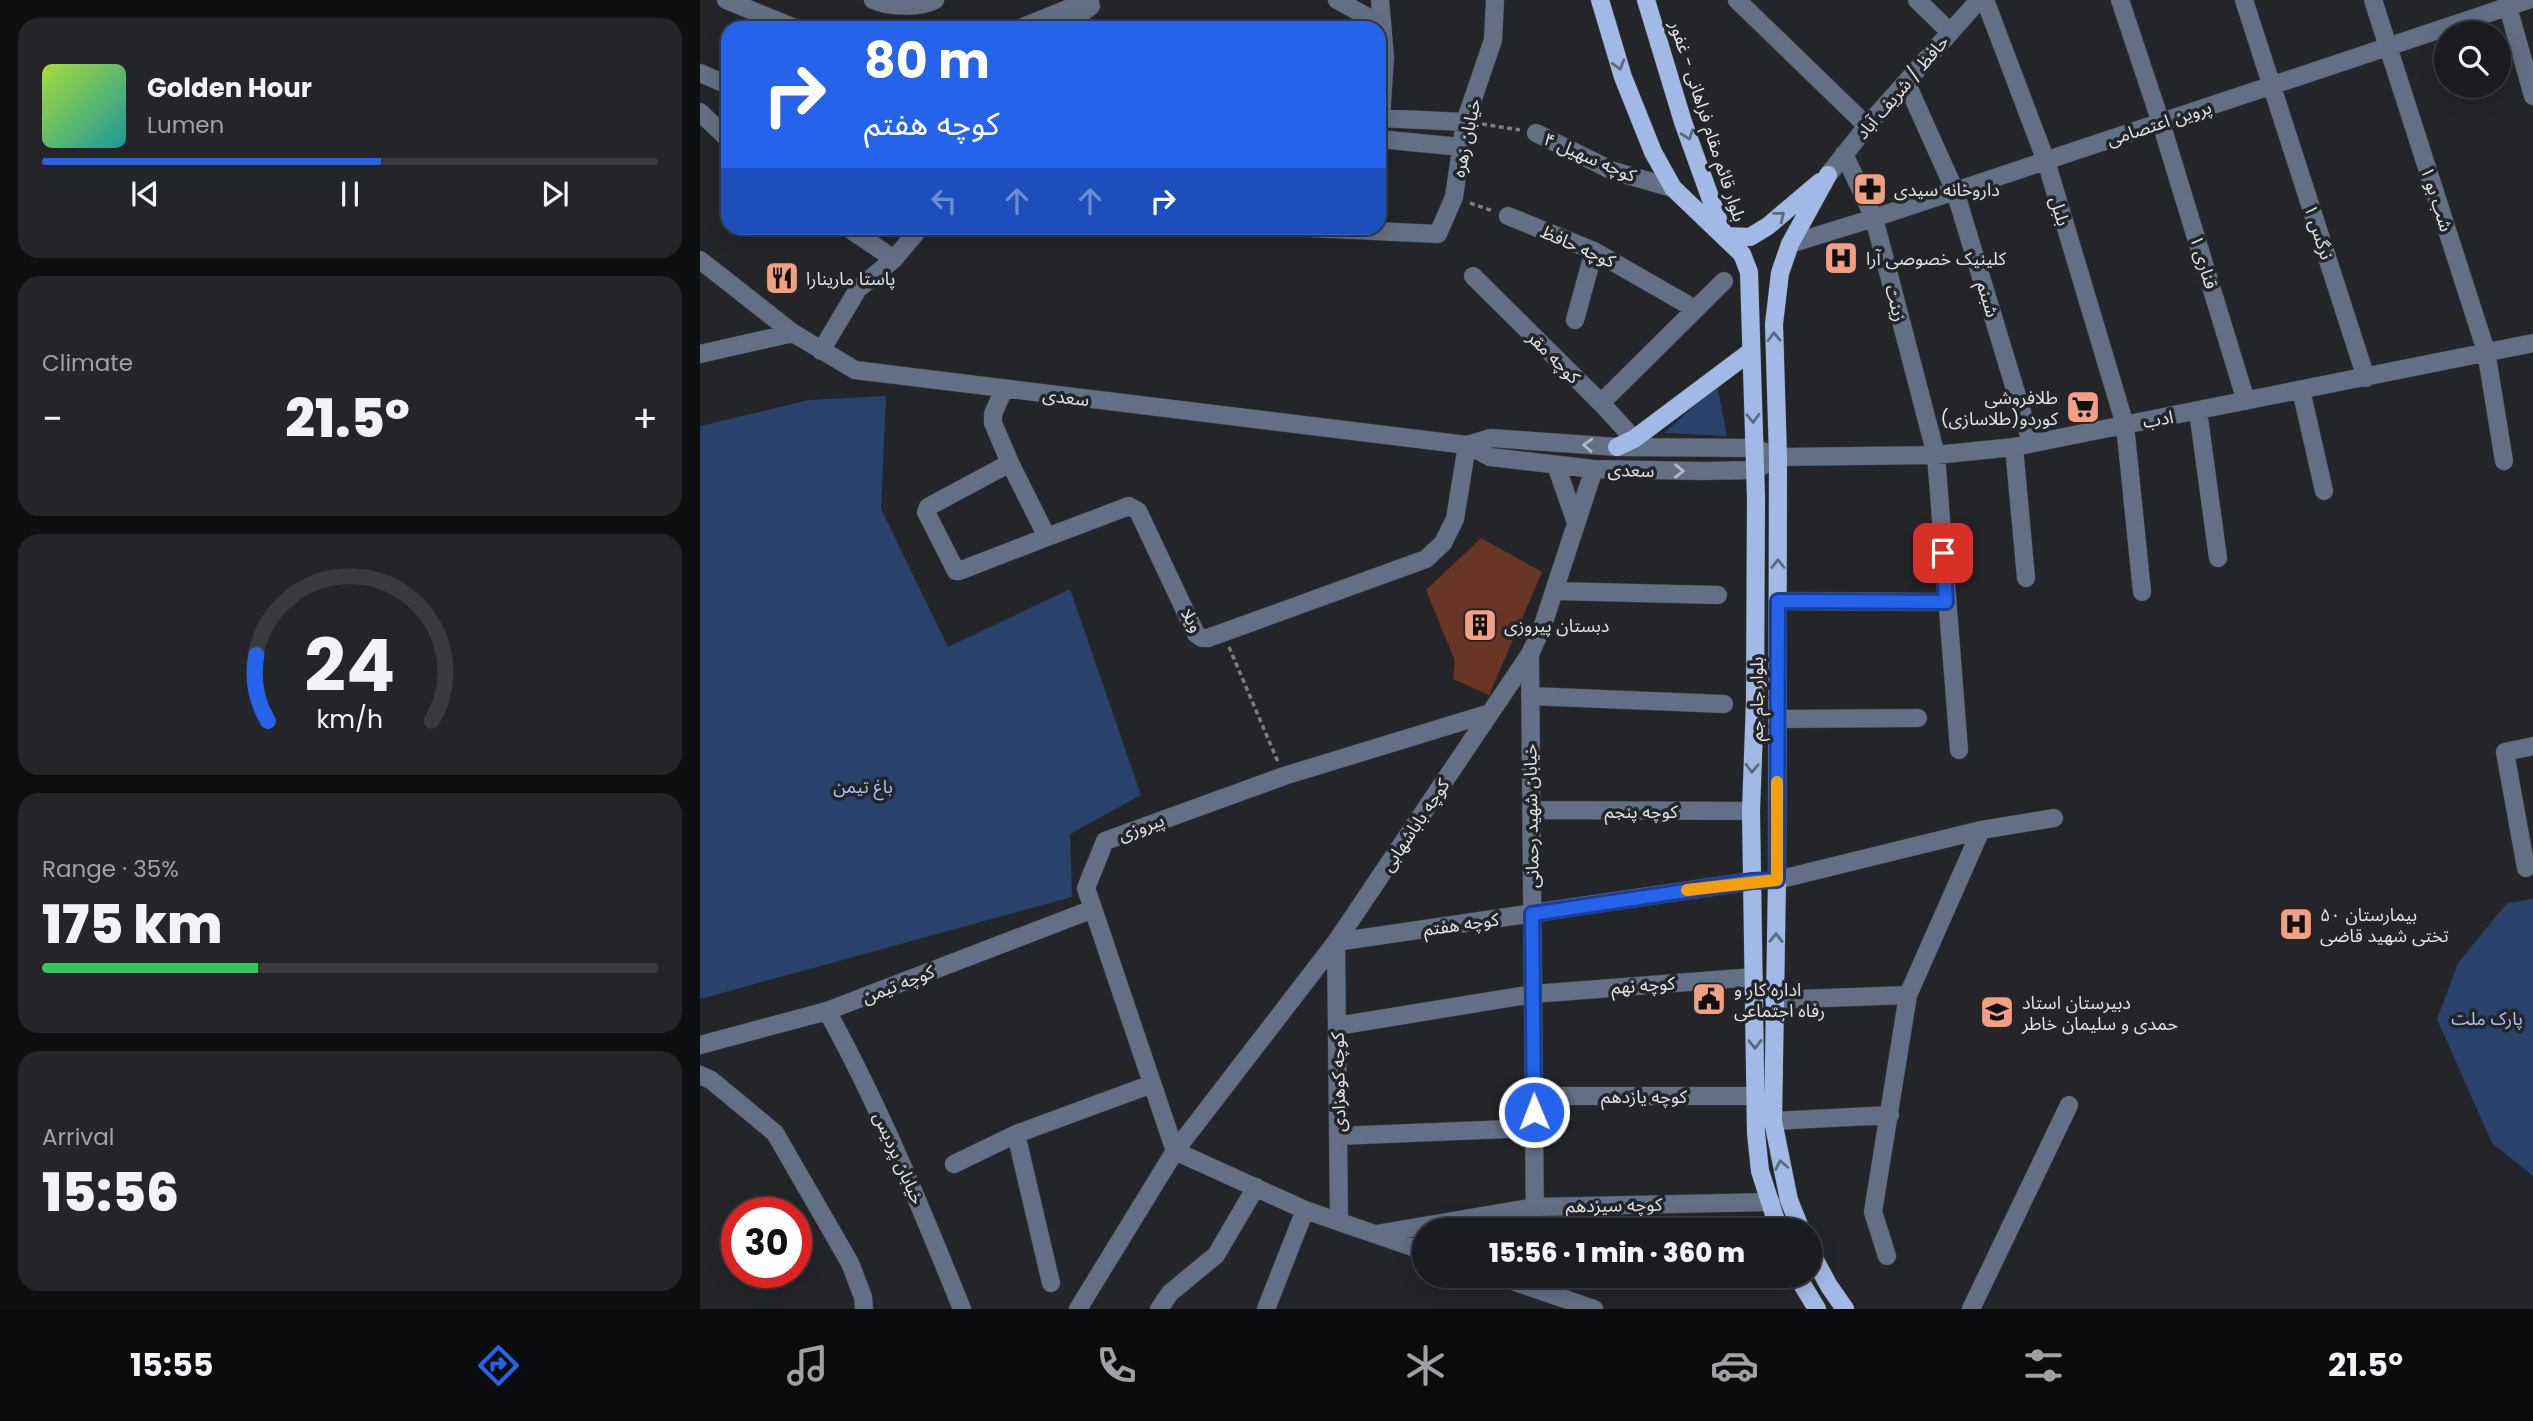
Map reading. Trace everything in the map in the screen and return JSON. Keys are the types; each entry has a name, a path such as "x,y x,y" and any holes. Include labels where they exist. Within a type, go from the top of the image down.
{"main road":[{"name":"بلوار قائم مقام فراهانی - غفور","path":"1600,0 1623,77 1653,152 1673,188 1724,236"},
{"name":"بلوار قائم مقام فراهانی - غفور","path":"1646,0 1683,122 1724,236"},
{"path":"1724,236 1750,237 1768,226 1828,176"},
{"name":"بلوار جام جم","path":"1796,1218 1789,1200 1773,1121 1779,457 1774,324 1780,272 1790,244 1828,176"},
{"name":"بلوار جام جم","path":"1724,236 1742,254 1749,272 1751,307 1756,610 1751,811 1755,1096 1760,1171 1776,1218"},
{"path":"1617,447 1634,439 1750,352"},
{"path":"1752,881 1777,880"},
{"path":"1822,1273 1845,1309"},
{"path":"1804,1288 1817,1309"}],"street":[{"path":"726,0 778,21"},
{"path":"873,0 883,4 928,4 935,0"},
{"path":"1038,21 1090,0"},
{"path":"1072,21 1100,0"},
{"path":"1337,0 1375,21"},
{"path":"1380,0 1382,21"},
{"name":"خیابان زهره","path":"1386,232 1438,234 1454,197 1465,122 1493,40 1495,0"},
{"path":"1737,0 1867,126"},
{"path":"1917,0 1950,32"},
{"name":"حافظ / شریف آباد","path":"1828,176 1867,126 1979,0"},
{"name":"بلبل","path":"1985,0 2046,161 2124,425 2142,592"},
{"name":"قناری ۱","path":"2120,0 2161,122 2246,401"},
{"name":"نرگس ۱","path":"2244,0 2366,377"},
{"name":"شب بو ۱","path":"2373,0 2486,351 2504,461"},
{"name":"پروین اعتصامی","path":"1790,244 2388,47 2507,3 2528,0"},
{"path":"2507,3 2533,95"},
{"path":"700,73 721,82"},
{"name":"شبنم","path":"1906,82 1955,191 2022,444 2026,578"},
{"path":"700,112 721,132"},
{"path":"1386,118 1465,122"},
{"name":"کوچه سهیل ۴","path":"1536,133 1613,171 1673,188"},
{"path":"1386,140 1461,147"},
{"name":"زینت","path":"1844,155 1874,218 1936,455 1959,750"},
{"name":"کوچه حافظ","path":"1508,216 1594,251 1695,309"},
{"path":"858,235 894,259"},
{"path":"821,351 858,289 894,259 914,235"},
{"path":"1575,320 1594,251"},
{"name":"سعدی","path":"700,260 793,333 855,370 1468,446 1490,457 1556,465 1594,469 1755,470"},
{"name":"کوچه مقر","path":"1473,276 1634,439"},
{"path":"1601,403 1724,281"},
{"path":"700,354 793,333"},
{"name":"ادب","path":"1779,457 1936,455 2022,444 2533,343"},
{"path":"1004,389 992,418 1010,463 1047,537 956,571 926,512 928,508 1010,463"},
{"path":"2301,390 2324,491"},
{"path":"2198,411 2218,558"},
{"name":"سعدی","path":"1468,446 1491,438 1617,447 1754,448 1779,457"},
{"name":"ویلا","path":"1047,537 1129,506 1134,508 1138,511 1196,634 1208,638 1426,559 1443,543 1455,519 1468,446"},
{"path":"1755,470 1779,457"},
{"path":"1556,465 1575,520"},
{"name":"کوچه باباشهابی","path":"1078,1309 1175,1151 1336,942 1530,654 1542,628 1575,520 1594,469"},
{"path":"1554,591 1718,596"},
{"path":"1778,601 1946,602"},
{"name":"خیابان شهید رحمانی","path":"1530,654 1535,1218"},
{"path":"1530,696 1724,704"},
{"name":"پیروزی","path":"1175,1151 1086,888 1105,841 1283,776 1490,713"},
{"path":"1777,719 1918,718"},
{"path":"2526,868 2505,752 2533,746"},
{"name":"کوچه پنجم","path":"1531,810 1751,811"},
{"path":"1777,880 1981,830 2054,818"},
{"path":"1887,1256 1873,1212 1908,995 1981,830"},
{"name":"کوچه هفتم","path":"1336,942 1752,881"},
{"name":"کوچه تیمن","path":"700,1045 827,1011 1093,909"},
{"name":"کوچه کوهزادی","path":"1336,942 1339,1222"},
{"name":"کوچه نهم","path":"1337,1026 1533,994 1754,977"},
{"path":"1774,1000 1908,995"},
{"name":"خیابان پردیس","path":"827,1011 860,1069 912,1184 962,1309"},
{"path":"700,1075 711,1080 775,1133 850,1263 863,1297 864,1309"},
{"path":"954,1164 1016,1134 1152,1084"},
{"name":"کوچه یازدهم","path":"1534,1096 1755,1096"},
{"path":"1971,1309 2069,1105"},
{"path":"1773,1121 1890,1115"},
{"path":"1338,1136 1534,1128"},
{"path":"1016,1134 1051,1283"},
{"path":"1175,1151 1305,1210 1412,1247"},
{"path":"1159,1309 1170,1293 1216,1255 1256,1187"},
{"name":"کوچه سیزدهم","path":"1376,1234 1535,1207 1771,1202"},
{"path":"1266,1309 1305,1210"},
{"path":"1548,1288 1594,1309"}],"path":[{"name":"کوچه سهیل ۴","path":"1465,122 1536,133"},
{"path":"1454,197 1508,216"},
{"path":"1222,632 1283,776"}],"green space":[{"path":"1717,385 1727,436 1664,433"},
{"name":"باغ تیمن","path":"886,396 881,509 948,647 1070,589 1141,795 1070,834 1072,897 700,999 700,426 809,400"},
{"name":"پارک ملت","path":"2533,899 2533,1176 2492,1143 2437,1019 2458,963 2507,903"}],"building":[{"name":"دبستان پیروزی","path":"1481,538 1542,572 1489,695 1453,679 1455,661 1426,590"}],"slow traffic":[{"path":"1687,890 1777,880 1777,782"}],"place":[{"name":"داروخانه سیدی","path":"1870,189"},
{"name":"کلینیک خصوصی آرا","path":"1841,258"},
{"name":"پاستا مارینارا","path":"782,278"},
{"name":"طلافروشی کوردو(طلاسازی)","path":"2083,407"},
{"name":"دبستان پیروزی","path":"1480,625"},
{"name":"بیمارستان ۵۰ تختی شهید قاضی","path":"2296,924"},
{"name":"اداره کار و رفاه اجتماعی","path":"1709,999"},
{"name":"دبیرستان استاد حمدی و سلیمان خاطر","path":"1997,1012"}],"route":[{"path":"1534,1112 1532,914 1752,881 1777,880 1778,601 1946,602 1943,553"}]}
